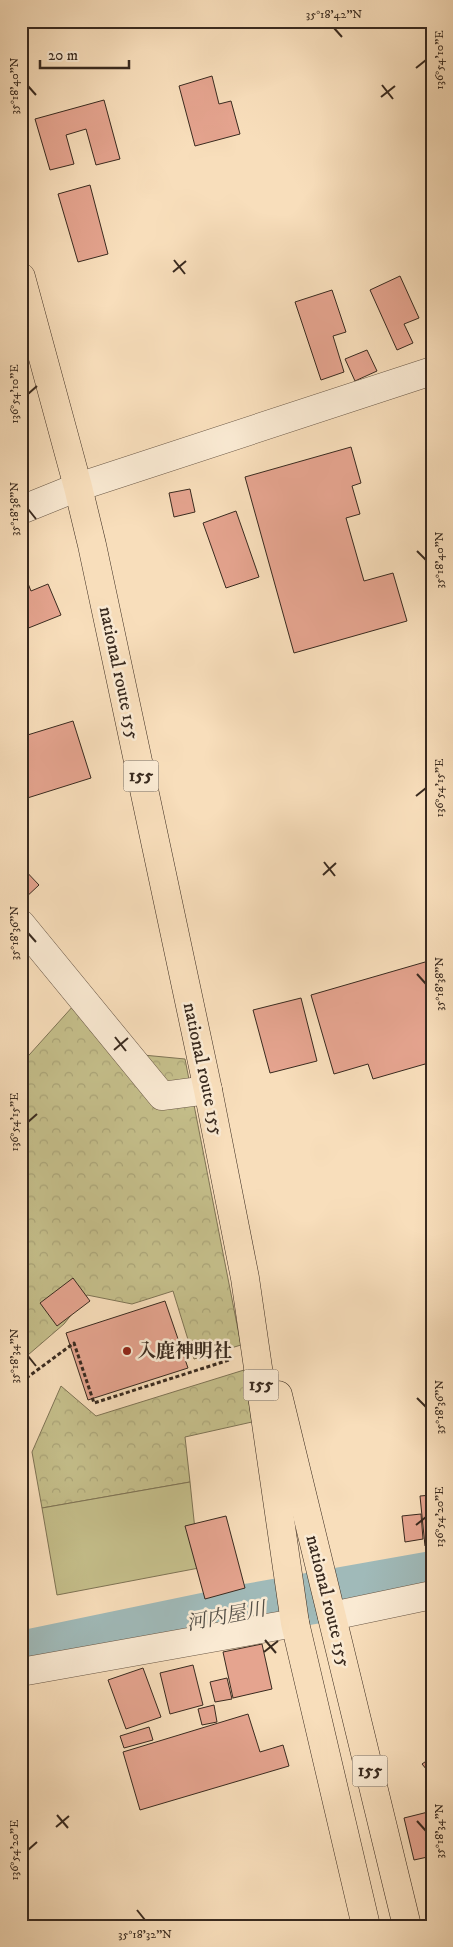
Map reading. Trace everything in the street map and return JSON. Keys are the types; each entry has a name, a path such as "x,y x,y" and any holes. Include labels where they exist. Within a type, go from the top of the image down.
{"highway":[{"name":"national route 155","path":"21,278 78,487 208,1090 245,1278 256,1351 289,1490 332,1616 407,1926"},
{"name":"national route 155","path":"245,1278 282,1410 289,1490 295,1623 366,1926"}],"street":[{"path":"21,510 78,487 432,371"},
{"path":"21,924 162,1096 208,1090"},
{"path":"332,1616 432,1595"},
{"path":"21,1672 295,1623"}],"path":[{"path":"21,1382 74,1343 94,1403 256,1351"}],"green space":[{"path":"74,1005 122,1053 185,1059 241,1345 194,1359 173,1291 132,1304 87,1295 64,1324 21,1361 21,1064"},
{"path":"244,1370 252,1422 185,1437 190,1482 42,1508 32,1452 61,1386 96,1416"},
{"path":"190,1482 199,1568 57,1595 42,1508"}],"building":[{"path":"212,76 219,104 231,101 240,134 195,146 179,86"},
{"path":"104,100 120,159 96,165 86,129 66,135 74,164 50,170 35,119"},
{"path":"90,185 108,254 78,262 58,194"},
{"path":"400,276 419,318 404,324 413,343 397,350 370,290"},
{"path":"332,290 346,332 333,336 344,372 321,380 295,302"},
{"path":"367,350 377,371 355,381 345,359"},
{"path":"351,447 361,483 352,486 360,514 346,518 364,581 393,573 407,621 294,653 245,477"},
{"path":"190,489 195,512 174,517 169,493"},
{"path":"236,511 259,577 226,588 203,523"},
{"path":"21,566 31,591 48,584 61,615 21,631"},
{"path":"73,721 91,778 21,800 21,737"},
{"path":"21,866 39,885 23,900 21,898"},
{"path":"432,960 432,1062 373,1079 368,1064 334,1074 311,995"},
{"path":"301,998 317,1061 270,1073 253,1010"},
{"path":"73,1278 90,1301 57,1326 40,1303"},
{"name":"入鹿神明社","path":"165,1301 188,1368 88,1400 66,1333"},
{"path":"432,1495 432,1546 425,1546 420,1496"},
{"path":"421,1514 423,1539 405,1542 402,1516"},
{"path":"226,1516 245,1588 205,1599 185,1526"},
{"path":"262,1644 272,1689 233,1698 223,1652"},
{"path":"193,1665 203,1705 170,1714 160,1673"},
{"path":"143,1668 161,1717 126,1729 108,1680"},
{"path":"227,1678 232,1699 215,1702 210,1682"},
{"path":"214,1705 217,1722 202,1725 198,1709"},
{"path":"248,1714 260,1752 283,1745 289,1766 140,1810 123,1752"},
{"path":"149,1727 153,1740 124,1748 120,1736"},
{"path":"432,1757 432,1776 422,1764"},
{"path":"432,1811 432,1856 414,1860 404,1818"},
{"path":"57,1920 59,1926 37,1926"}],"waterway":[{"name":"河内屋川","path":"21,1657 252,1609 432,1577"}],"place":[{"name":"入鹿神明社","path":"127,1351"}]}
